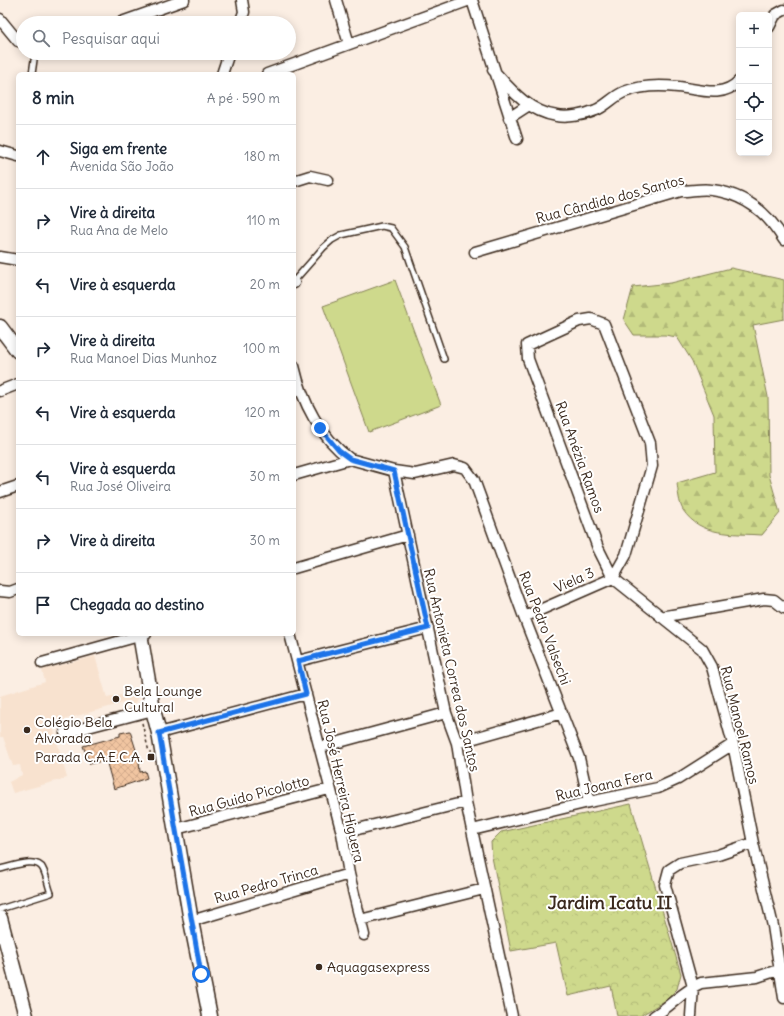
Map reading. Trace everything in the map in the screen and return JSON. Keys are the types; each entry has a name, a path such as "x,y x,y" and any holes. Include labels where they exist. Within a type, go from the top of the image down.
{"main road":[{"path":"0,327 16,348"},
{"path":"142,636 146,712 159,733 191,921 210,1016"},
{"path":"0,918 26,1016"}],"street":[{"path":"134,16 162,3 184,0"},
{"path":"242,0 244,12 243,16"},
{"path":"336,0 349,44"},
{"path":"272,72 471,0 517,139"},
{"path":"772,21 775,15 784,10"},
{"path":"0,19 16,39"},
{"path":"223,72 227,60"},
{"path":"493,70 512,92 529,105 556,116 579,115 596,110 623,92 650,85 712,92 723,91 736,84"},
{"path":"509,118 529,105"},
{"path":"0,151 16,155"},
{"path":"296,180 310,176 328,180"},
{"name":"Rua Cândido dos Santos","path":"474,252 681,192 711,189 735,195 752,204 776,226 784,240"},
{"path":"0,257 16,260"},
{"name":"Rua Anézia Ramos","path":"591,319 604,324 650,443 652,466 626,555 613,578 598,548 528,359 528,344 579,321 591,319"},
{"path":"296,375 308,408 320,428 339,451 350,459 394,471"},
{"path":"0,391 16,385"},
{"path":"296,474 350,459"},
{"name":"Rua Pedro Valsechi","path":"394,471 415,474 454,465 465,468 474,480 524,617 580,758 589,802"},
{"name":"Rua Antonieta Correa dos Santos","path":"394,471 446,713 457,743 466,802 512,1016"},
{"path":"0,492 16,487"},
{"path":"296,567 408,535"},
{"name":"Viela 3","path":"524,617 613,578"},
{"name":"Rua Manoel Ramos","path":"613,578 702,650 712,667 733,744 753,842 773,926 782,969 784,998"},
{"path":"0,591 10,592 16,590"},
{"path":"661,617 764,599 774,600 784,608"},
{"path":"298,661 428,628"},
{"path":"42,662 138,636"},
{"name":"Rua José Herreira Higuera","path":"291,636 342,833 349,874 364,935"},
{"path":"159,733 306,694"},
{"path":"65,733 146,712"},
{"path":"320,747 446,713"},
{"path":"457,743 562,713"},
{"name":"Rua Joana Fera","path":"472,830 589,802 658,788 678,779 733,744"},
{"name":"Rua Guido Picolotto","path":"176,829 330,789"},
{"path":"342,833 466,802"},
{"path":"691,1016 693,987 665,885 669,870 680,863 718,855 753,842"},
{"name":"Rua Pedro Trinca","path":"191,921 349,874"},
{"path":"360,920 484,889"},
{"path":"654,1016 672,1005 693,987 712,981 757,977 782,969"}],"lane":[{"path":"32,72 34,60"},
{"path":"296,280 323,248 336,238 382,226 392,228 405,247 444,359"},
{"path":"0,869 32,863 39,864 43,868 51,894 0,909"}],"path":[{"path":"146,712 149,752 162,751"}],"shaded area":[{"name":"Colégio Bela Alvorada","path":"95,656 107,698 140,691 138,699 131,707 130,701 52,723 67,778 13,793 9,782 22,775 20,765 13,766 3,737 0,737 0,696 45,682 42,670"}],"green space":[{"path":"731,268 784,280 784,319 753,325 768,397 769,475 780,513 762,535 718,532 708,529 690,519 683,510 677,483 715,472 714,415 692,361 677,337 665,335 634,335 624,320 633,287 671,283"},
{"path":"395,280 441,405 369,432 323,306"},
{"path":"631,804 681,974 677,989 666,1000 640,1016 617,1016 611,986 568,996 556,943 511,951 492,857 491,842 501,832"}],"building":[{"path":"130,731 136,750 134,751 139,761 140,772 145,771 147,778 114,789 106,760 90,764 83,746 120,736 120,733"}],"place":[{"name":"Bela Lounge Cultural","path":"116,699"},
{"name":"Colégio Bela Alvorada","path":"27,730"},
{"name":"Parada C.A.E.C.A.","path":"151,757"},
{"name":"Aquagasexpress","path":"319,967"}],"district":[{"name":"Jardim Icatu II","path":"610,902"}],"route":[{"path":"201,974 180,861 176,829 159,733 306,694 298,661 428,628 394,471 350,459 339,451 320,428"}]}
